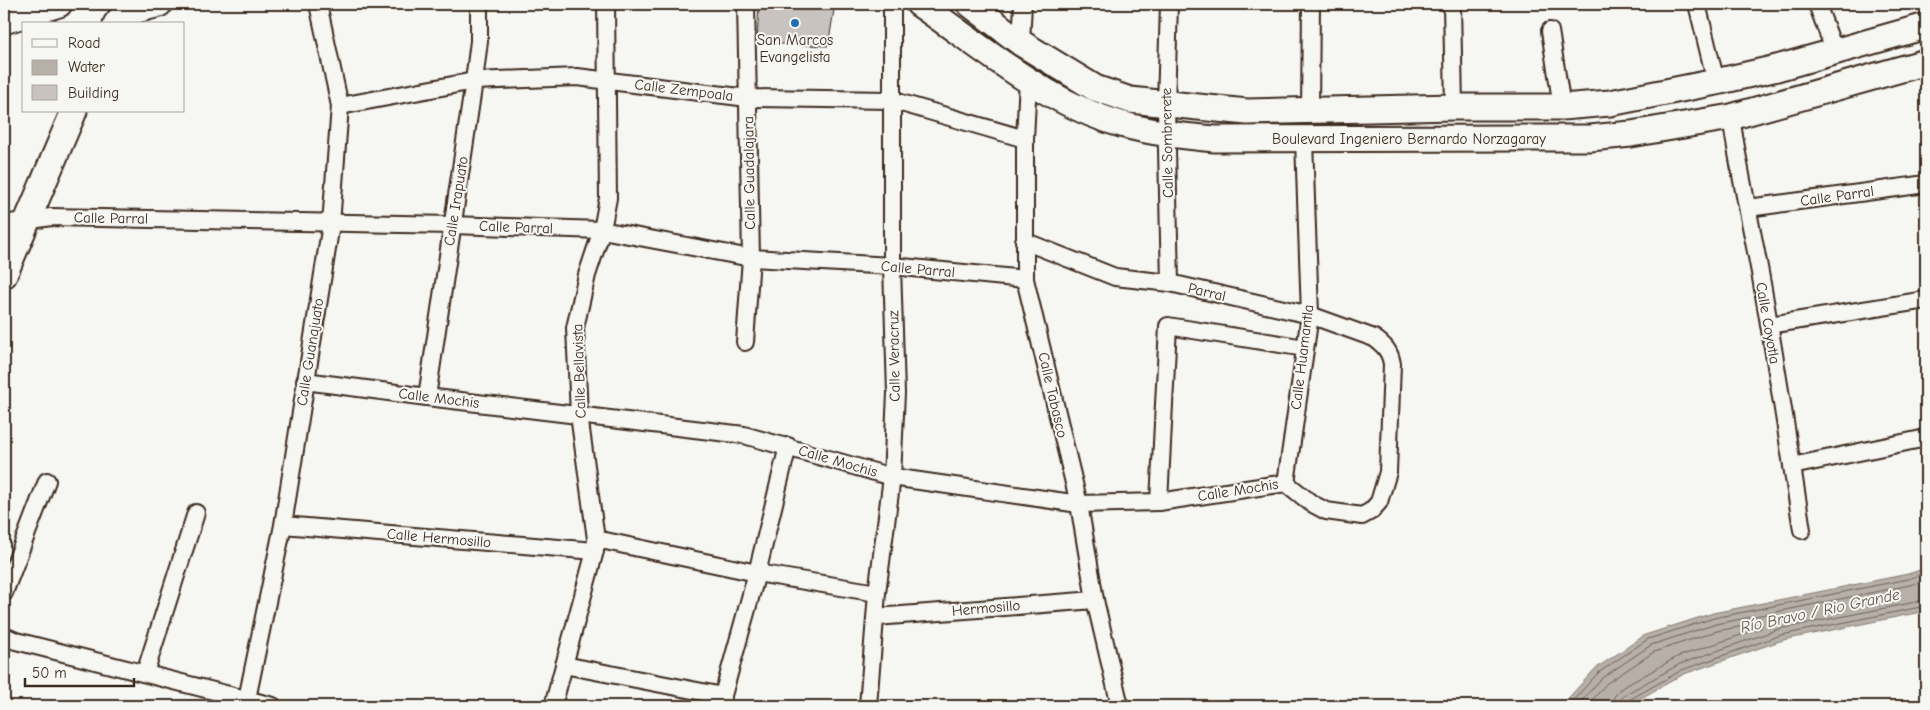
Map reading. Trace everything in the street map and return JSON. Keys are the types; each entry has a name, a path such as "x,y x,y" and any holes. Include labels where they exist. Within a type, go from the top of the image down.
{"main road":[{"path":"4,21 59,4"},
{"path":"117,21 140,9 159,4"},
{"name":"Boulevard Ingeniero Bernardo Norzagaray","path":"919,4 1028,80 1074,106 1121,124 1166,134 1215,139 1590,138 1631,134 1731,117 1926,62"},
{"name":"Boulevard Ingeniero Bernardo Norzagaray","path":"970,4 1021,43 1095,88 1130,100 1247,112 1454,107 1562,107 1610,103 1777,68 1926,26"},
{"path":"4,275 15,223 73,112"}],"street":[{"name":"Calle Guanajuato","path":"247,699 283,525 331,224 340,106 318,4"},
{"name":"Calle Irapuato","path":"427,398 474,81 479,41 479,4"},
{"name":"Calle Bellavista","path":"553,706 595,545 579,416 575,328 587,275 602,230 608,198 606,4"},
{"name":"Calle Guadalajara","path":"745,342 751,258 746,4"},
{"name":"Calle Veracruz","path":"868,706 877,593 892,477 896,393 892,266 892,4"},
{"path":"1021,43 1023,4"},
{"name":"Calle Sombrerete","path":"1169,4 1166,134 1170,283"},
{"path":"1310,111 1311,4"},
{"path":"1452,4 1454,107"},
{"path":"1697,4 1716,82"},
{"path":"1817,4 1835,52"},
{"path":"1550,31 1562,107"},
{"name":"Calle Zempoala","path":"340,106 474,81 577,77 748,98 891,100 1025,139"},
{"name":"Calle Tabasco","path":"1028,80 1025,139 1025,278 1079,504 1095,600 1120,706"},
{"name":"Calle Coyotla","path":"1731,117 1769,325 1802,530"},
{"name":"Calle Huamantla","path":"1286,483 1310,315 1304,140"},
{"name":"Calle Parral","path":"1748,208 1926,184"},
{"name":"Calle Parral","path":"15,223 51,216 602,230 751,258 892,266 1025,278"},
{"name":"Parral","path":"1024,241 1114,277 1170,283 1310,315 1374,338 1387,350 1391,356 1392,364 1388,472 1379,502 1371,511 1362,516"},
{"path":"1769,325 1926,300"},
{"path":"1159,502 1168,326 1305,348"},
{"name":"Calle Mochis","path":"305,381 427,398 744,434 892,477 1079,504 1159,502 1286,483 1311,503 1326,512 1362,516"},
{"path":"1792,466 1926,438"},
{"path":"564,665 722,701 757,573 788,446"},
{"path":"4,593 47,481"},
{"path":"145,673 196,513"},
{"name":"Calle Hermosillo","path":"283,525 595,545 877,593"},
{"name":"Hermosillo","path":"876,617 1095,600"},
{"path":"4,636 16,642 273,706"}],"water":[{"name":"Río Bravo / Rio Grande","path":"1926,568 1926,611 1783,640 1684,674 1627,706 1561,706 1595,669 1645,635 1713,613 1908,574"}],"building":[{"name":"San Marcos Evangelista","path":"759,4 835,4 828,46 757,43"}],"place":[{"name":"San Marcos Evangelista","path":"795,23"}]}
